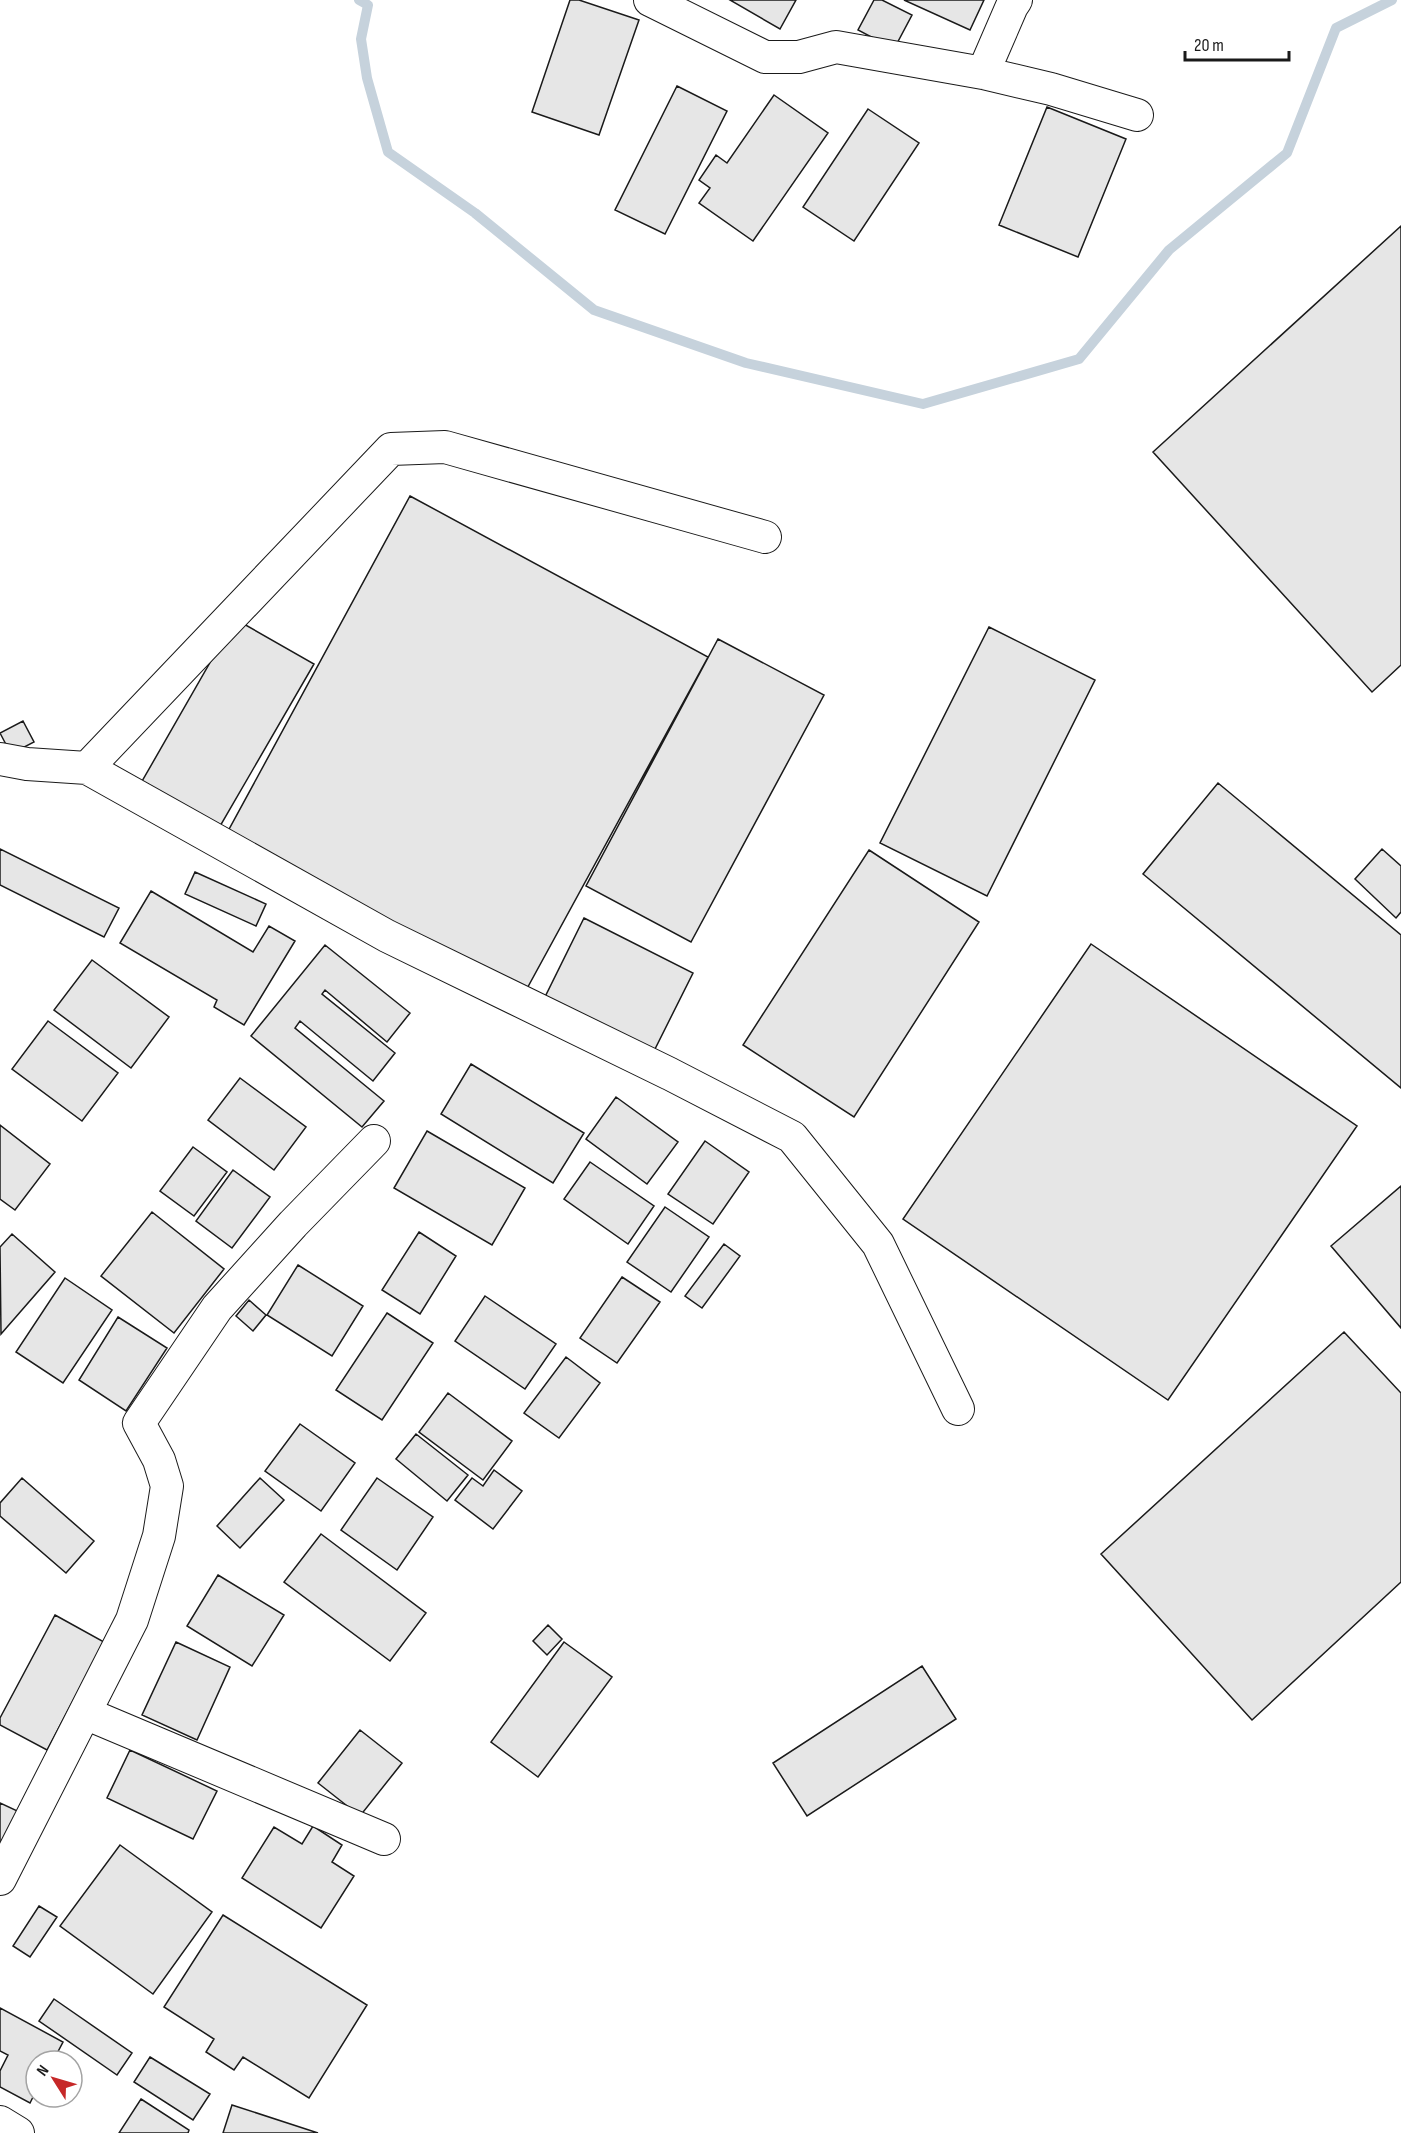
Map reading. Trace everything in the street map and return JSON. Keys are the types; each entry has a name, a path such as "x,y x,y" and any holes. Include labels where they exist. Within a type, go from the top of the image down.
{"street":[{"path":"650,0 765,57 799,57 836,47 1051,89 1137,115"},
{"path":"983,74 1016,0"},
{"path":"87,768 391,449 445,447 765,537"},
{"path":"0,759 27,764 87,768 387,936 670,1074 792,1137 878,1244 958,1409"},
{"path":"0,1880 132,1620 159,1536 166,1486 159,1460 139,1423 217,1308 293,1224 374,1141"},
{"path":"85,1713 384,1839"},
{"path":"0,2122 18,2133"}],"building":[{"path":"570,0 579,0 639,20 599,135 532,112"},
{"path":"730,0 796,0 780,29"},
{"path":"874,0 882,0 912,15 894,49 858,30"},
{"path":"904,0 984,0 970,30"},
{"path":"677,86 727,111 665,234 615,210"},
{"path":"774,95 828,133 753,241 699,203 710,188 699,180 716,155 727,163"},
{"path":"1047,107 1126,139 1078,257 999,225"},
{"path":"868,109 919,143 854,241 803,207"},
{"path":"1401,226 1401,665 1372,692 1153,452"},
{"path":"410,496 708,657 524,994 227,833"},
{"path":"235,619 314,664 219,828 141,783"},
{"path":"989,627 1095,680 987,896 880,843"},
{"path":"718,639 824,695 691,942 586,886"},
{"path":"23,721 34,742 11,754 0,733"},
{"path":"1218,783 1401,935 1401,1088 1143,874"},
{"path":"0,849 119,908 104,937 0,885"},
{"path":"1382,849 1401,866 1401,912 1396,918 1355,879"},
{"path":"869,850 979,922 854,1117 743,1045"},
{"path":"195,872 266,904 256,926 185,894"},
{"path":"151,891 253,952 269,926 295,941 244,1025 214,1007 217,1000 120,943"},
{"path":"584,918 693,973 651,1057 542,1003"},
{"path":"1091,944 1357,1126 1168,1400 903,1219"},
{"path":"325,945 410,1013 387,1042 325,990 322,994 395,1053 373,1081 300,1021 295,1028 384,1101 362,1127 251,1036"},
{"path":"92,960 169,1017 131,1068 54,1010"},
{"path":"48,1021 118,1073 82,1121 12,1069"},
{"path":"471,1064 584,1133 553,1183 441,1114"},
{"path":"240,1078 306,1127 274,1170 208,1120"},
{"path":"616,1097 678,1142 647,1184 586,1139"},
{"path":"0,1125 50,1164 15,1210 0,1199"},
{"path":"427,1131 525,1188 492,1245 394,1188"},
{"path":"705,1141 749,1172 713,1224 668,1194"},
{"path":"193,1147 227,1172 194,1216 160,1191"},
{"path":"590,1162 654,1206 628,1244 564,1199"},
{"path":"233,1170 270,1197 232,1248 196,1221"},
{"path":"1401,1186 1401,1328 1331,1246"},
{"path":"665,1207 709,1237 671,1292 627,1262"},
{"path":"152,1212 224,1269 174,1333 101,1276"},
{"path":"419,1232 456,1256 420,1314 382,1290"},
{"path":"12,1234 55,1272 1,1334 0,1247"},
{"path":"724,1244 740,1256 702,1308 685,1296"},
{"path":"298,1265 363,1306 332,1356 267,1315"},
{"path":"622,1277 660,1302 617,1363 580,1338"},
{"path":"65,1278 112,1310 63,1383 16,1352"},
{"path":"485,1296 556,1344 525,1389 455,1341"},
{"path":"249,1300 266,1315 253,1331 236,1316"},
{"path":"387,1313 433,1343 382,1420 336,1390"},
{"path":"118,1317 167,1348 126,1411 79,1380"},
{"path":"1344,1332 1401,1393 1401,1582 1252,1720 1101,1554"},
{"path":"566,1357 600,1383 559,1438 524,1413"},
{"path":"448,1393 512,1441 483,1480 419,1432"},
{"path":"300,1424 355,1463 321,1511 265,1471"},
{"path":"416,1434 468,1475 447,1501 396,1459"},
{"path":"494,1470 522,1491 493,1529 455,1500 472,1478 483,1486"},
{"path":"22,1478 94,1541 66,1573 0,1516 0,1503"},
{"path":"260,1478 284,1500 240,1548 217,1526"},
{"path":"377,1478 433,1517 397,1570 341,1530"},
{"path":"321,1534 426,1613 390,1661 284,1582"},
{"path":"218,1575 284,1615 252,1666 187,1626"},
{"path":"55,1615 104,1642 47,1750 0,1725 0,1718"},
{"path":"548,1625 562,1639 547,1655 533,1641"},
{"path":"176,1642 230,1667 197,1740 142,1715"},
{"path":"564,1642 612,1677 538,1777 491,1742"},
{"path":"922,1666 956,1719 807,1816 773,1763"},
{"path":"360,1730 402,1763 360,1816 318,1783"},
{"path":"130,1750 217,1791 193,1839 107,1798"},
{"path":"0,1803 26,1815 0,1869"},
{"path":"313,1826 342,1845 332,1862 354,1876 321,1928 242,1878 274,1827 302,1844"},
{"path":"120,1845 212,1912 153,1994 60,1926"},
{"path":"39,1906 57,1917 30,1957 13,1946"},
{"path":"223,1915 367,2005 309,2098 243,2057 234,2070 206,2052 214,2039 164,2007"},
{"path":"54,1999 132,2053 117,2075 84,2052 84,2049 79,2049 39,2021"},
{"path":"0,2008 63,2042 59,2049 24,2049 24,2100 0,2087 0,2071 8,2055 0,2051"},
{"path":"150,2057 210,2094 193,2120 134,2082"},
{"path":"141,2099 189,2130 188,2133 119,2133"},
{"path":"232,2105 318,2133 223,2133"}],"waterway":[{"path":"359,0 368,5 361,39 367,78 388,152 475,213 594,310 746,363 923,404 1079,359 1169,250 1287,153 1336,28 1392,0"}]}
